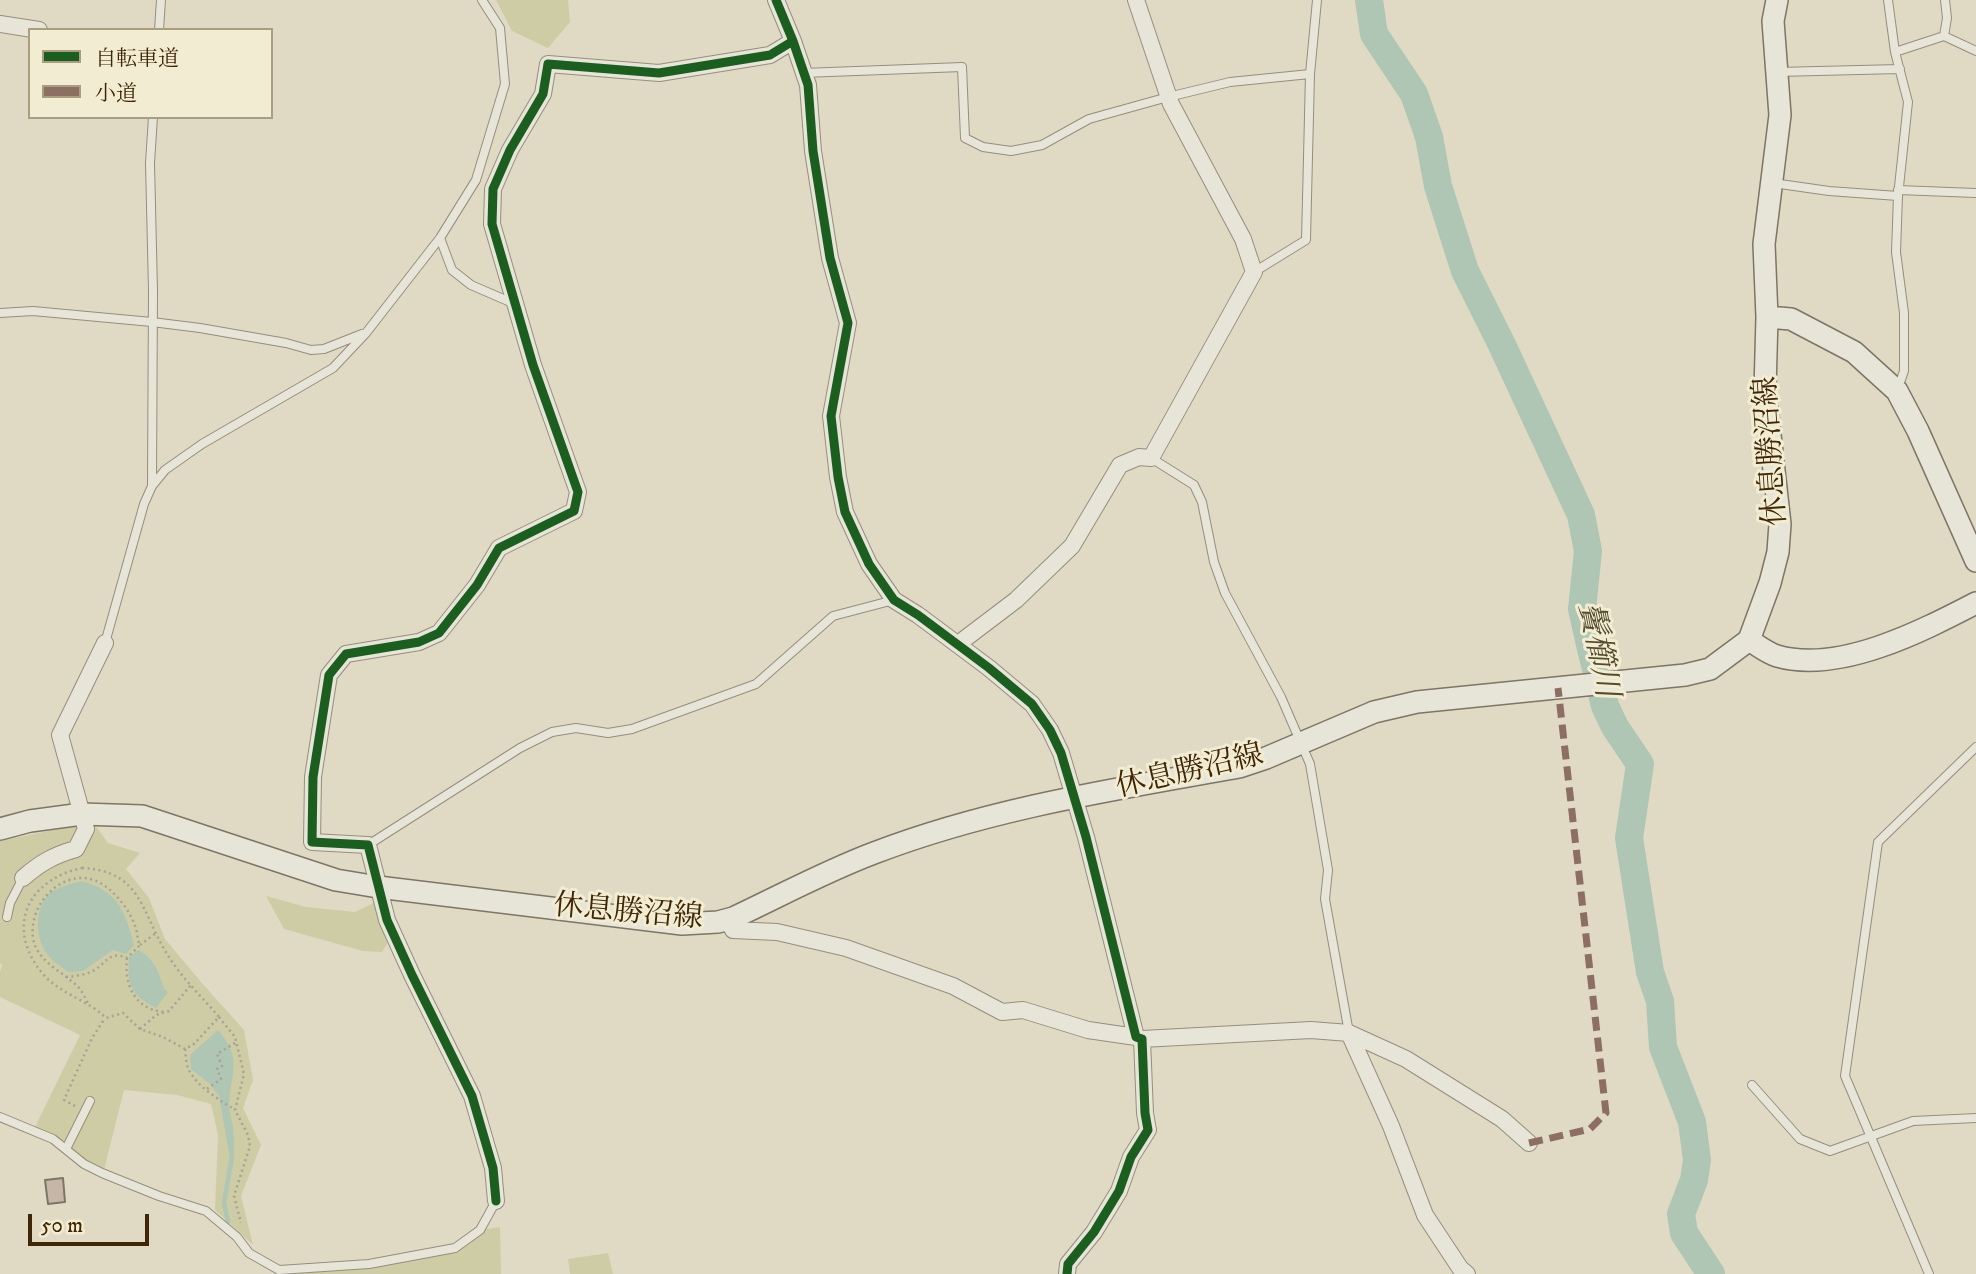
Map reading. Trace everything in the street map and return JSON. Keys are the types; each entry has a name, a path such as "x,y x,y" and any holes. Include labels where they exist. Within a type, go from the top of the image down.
{"main road":[{"name":"休息勝沼線","path":"0,829 30,821 82,814 142,816 336,880 682,924 727,919 874,853 1013,811 1239,767 1374,712 1417,702 1685,675 1710,669 1749,640 1770,583 1778,552 1780,524 1765,390 1767,317 1764,244 1780,115 1773,21 1777,0"},
{"path":"1767,317 1791,319 1854,352 1897,391 1918,431 1976,561"},
{"path":"1749,640 1774,655 1807,662 1875,649 1922,631 1976,603"}],"street":[{"path":"776,0 808,85 813,151 830,258 848,323 831,416 845,512 869,564 894,600 958,644 1032,704 1050,730 1061,753 1075,799 1139,1038 1148,1130 1131,1157 1119,1191 1094,1232 1069,1264 1067,1274"},
{"path":"958,644 1016,600 1072,546 1120,465 1139,457 1151,458 1254,272 1244,239 1168,97 1136,0"},
{"path":"0,24 28,28"},
{"path":"496,1201 493,1168 472,1096 387,919 368,845 312,842 313,777 329,675 346,653 419,642 439,632 477,585 499,548 574,511 578,492 533,365 492,224 493,189 510,150 543,94 548,64 659,73 770,55 793,41"},
{"path":"23,878 38,864 55,855 76,849 86,829 60,735 106,643"},
{"path":"727,919 733,930 777,932 870,955 953,986 1002,1012 1023,1010 1088,1030 1139,1038 1311,1030 1349,1033 1406,1059 1502,1119 1529,1143"},
{"path":"1349,1033 1391,1126 1425,1215 1460,1268 1467,1274"}],"lane":[{"path":"159,28 161,0"},
{"path":"152,486 165,470 202,444 333,368 366,333 440,238 476,180 505,84 500,28 482,0"},
{"path":"1254,272 1306,240 1310,74 1317,0"},
{"path":"1888,0 1895,52 1908,102 1898,193 1896,252 1904,313 1904,371 1897,391"},
{"path":"1944,36 1947,18 1945,0"},
{"path":"1895,52 1944,36 1976,51"},
{"path":"803,73 962,67 965,138 983,147 1011,151 1042,145 1089,119 1168,97 1230,82 1310,74"},
{"path":"1777,72 1900,69"},
{"path":"106,643 133,540 152,486 153,291 150,163 153,119"},
{"path":"1773,183 1829,191 1976,193"},
{"path":"440,238 452,270 471,285 515,304"},
{"path":"0,313 33,311 201,328 311,350 324,349 366,333"},
{"path":"1151,458 1194,485 1202,502 1214,562 1225,593 1281,696 1310,764 1328,870 1325,899 1349,1033"},
{"path":"368,845 520,748 552,732 576,728 608,733 632,729 756,684 833,616 894,600"},
{"path":"1929,1274 1844,1076 1878,842 1976,747"},
{"path":"8,917 10,903 23,878"},
{"path":"1752,1085 1800,1139 1830,1151 1913,1121 1976,1118"},
{"path":"66,1149 90,1101"},
{"path":"0,1117 54,1139 102,1173 206,1211 237,1237 249,1253 279,1270 369,1264 454,1248 480,1230 496,1201"}],"path":[{"path":"106,1018 44,975 24,939 27,906 39,889 69,871 82,868 102,869 120,876 131,888 146,909 167,954 237,1042 244,1074 235,1110"},
{"path":"89,1005 80,989 47,961 33,939 37,908 52,888 79,879 94,879 108,888 125,909 140,945"},
{"path":"156,933 127,958 125,974 136,998 154,1011 164,1012"},
{"path":"66,977 95,970 107,957 114,954 127,958"},
{"path":"140,1030 156,1015 169,1010 191,985"},
{"path":"75,1106 64,1100 92,1038 106,1018 122,1013 140,1030 163,1037 185,1049"},
{"path":"185,1049 193,1045 219,1017"},
{"path":"207,1089 220,1079 218,1069 222,1066 217,1054 237,1042"},
{"path":"185,1049 188,1070 216,1098 235,1110 248,1135 250,1146 234,1196 249,1253"}],"shaded area":[{"path":"496,0 568,0 570,22 548,48 512,31"},
{"path":"95,825 108,843 140,853 126,869 149,898 165,939 244,1030 253,1080 243,1108 261,1145 241,1196 253,1245 215,1210 218,1135 211,1104 177,1095 124,1090 104,1170 84,1164 33,1131 80,1035 0,997 0,841 68,827"},
{"path":"81,881 104,890 118,904 134,945 126,954 113,950 83,971 68,972 51,959 43,947 38,931 39,914 50,893"},
{"path":"266,896 306,907 355,912 375,902 390,939 382,952 363,951 284,929"},
{"path":"138,950 152,961 164,989 168,992 156,1008 136,994 130,982 129,957"},
{"path":"218,1030 231,1050 234,1067 229,1105 234,1156 230,1158 219,1096 210,1084 191,1069 190,1055"},
{"path":"500,1227 501,1274 283,1274 279,1270 369,1264 454,1248 480,1230"},
{"path":"608,1253 613,1274 570,1274 568,1259"}],"building":[{"path":"63,1178 65,1202 48,1204 45,1180"}],"waterway":[{"name":"鬢櫛川","path":"1369,0 1374,34 1414,94 1429,137 1438,186 1465,271 1581,515 1588,551 1582,609 1605,706 1615,727 1640,764 1629,838 1650,972 1660,1001 1663,1047 1692,1122 1697,1160 1694,1180 1681,1214 1684,1233 1711,1274"},
{"path":"228,1222 224,1203 232,1157"}],"marked path":[{"path":"1529,1143 1590,1129 1606,1113 1558,688"}],"cycle path":[{"path":"776,0 808,85 813,151 830,258 848,323 831,416 845,512 869,564 894,600 989,668 1032,704 1050,730 1061,753 1086,837 1136,1037 1142,1039 1148,1130 1131,1157 1119,1191 1094,1232 1068,1264 1067,1274"},
{"path":"496,1201 493,1168 472,1096 387,920 368,845 312,842 313,777 329,675 346,654 419,642 439,633 477,585 499,548 574,511 578,492 533,365 492,224 493,189 510,150 543,94 548,64 659,73 770,55 793,41"}]}
